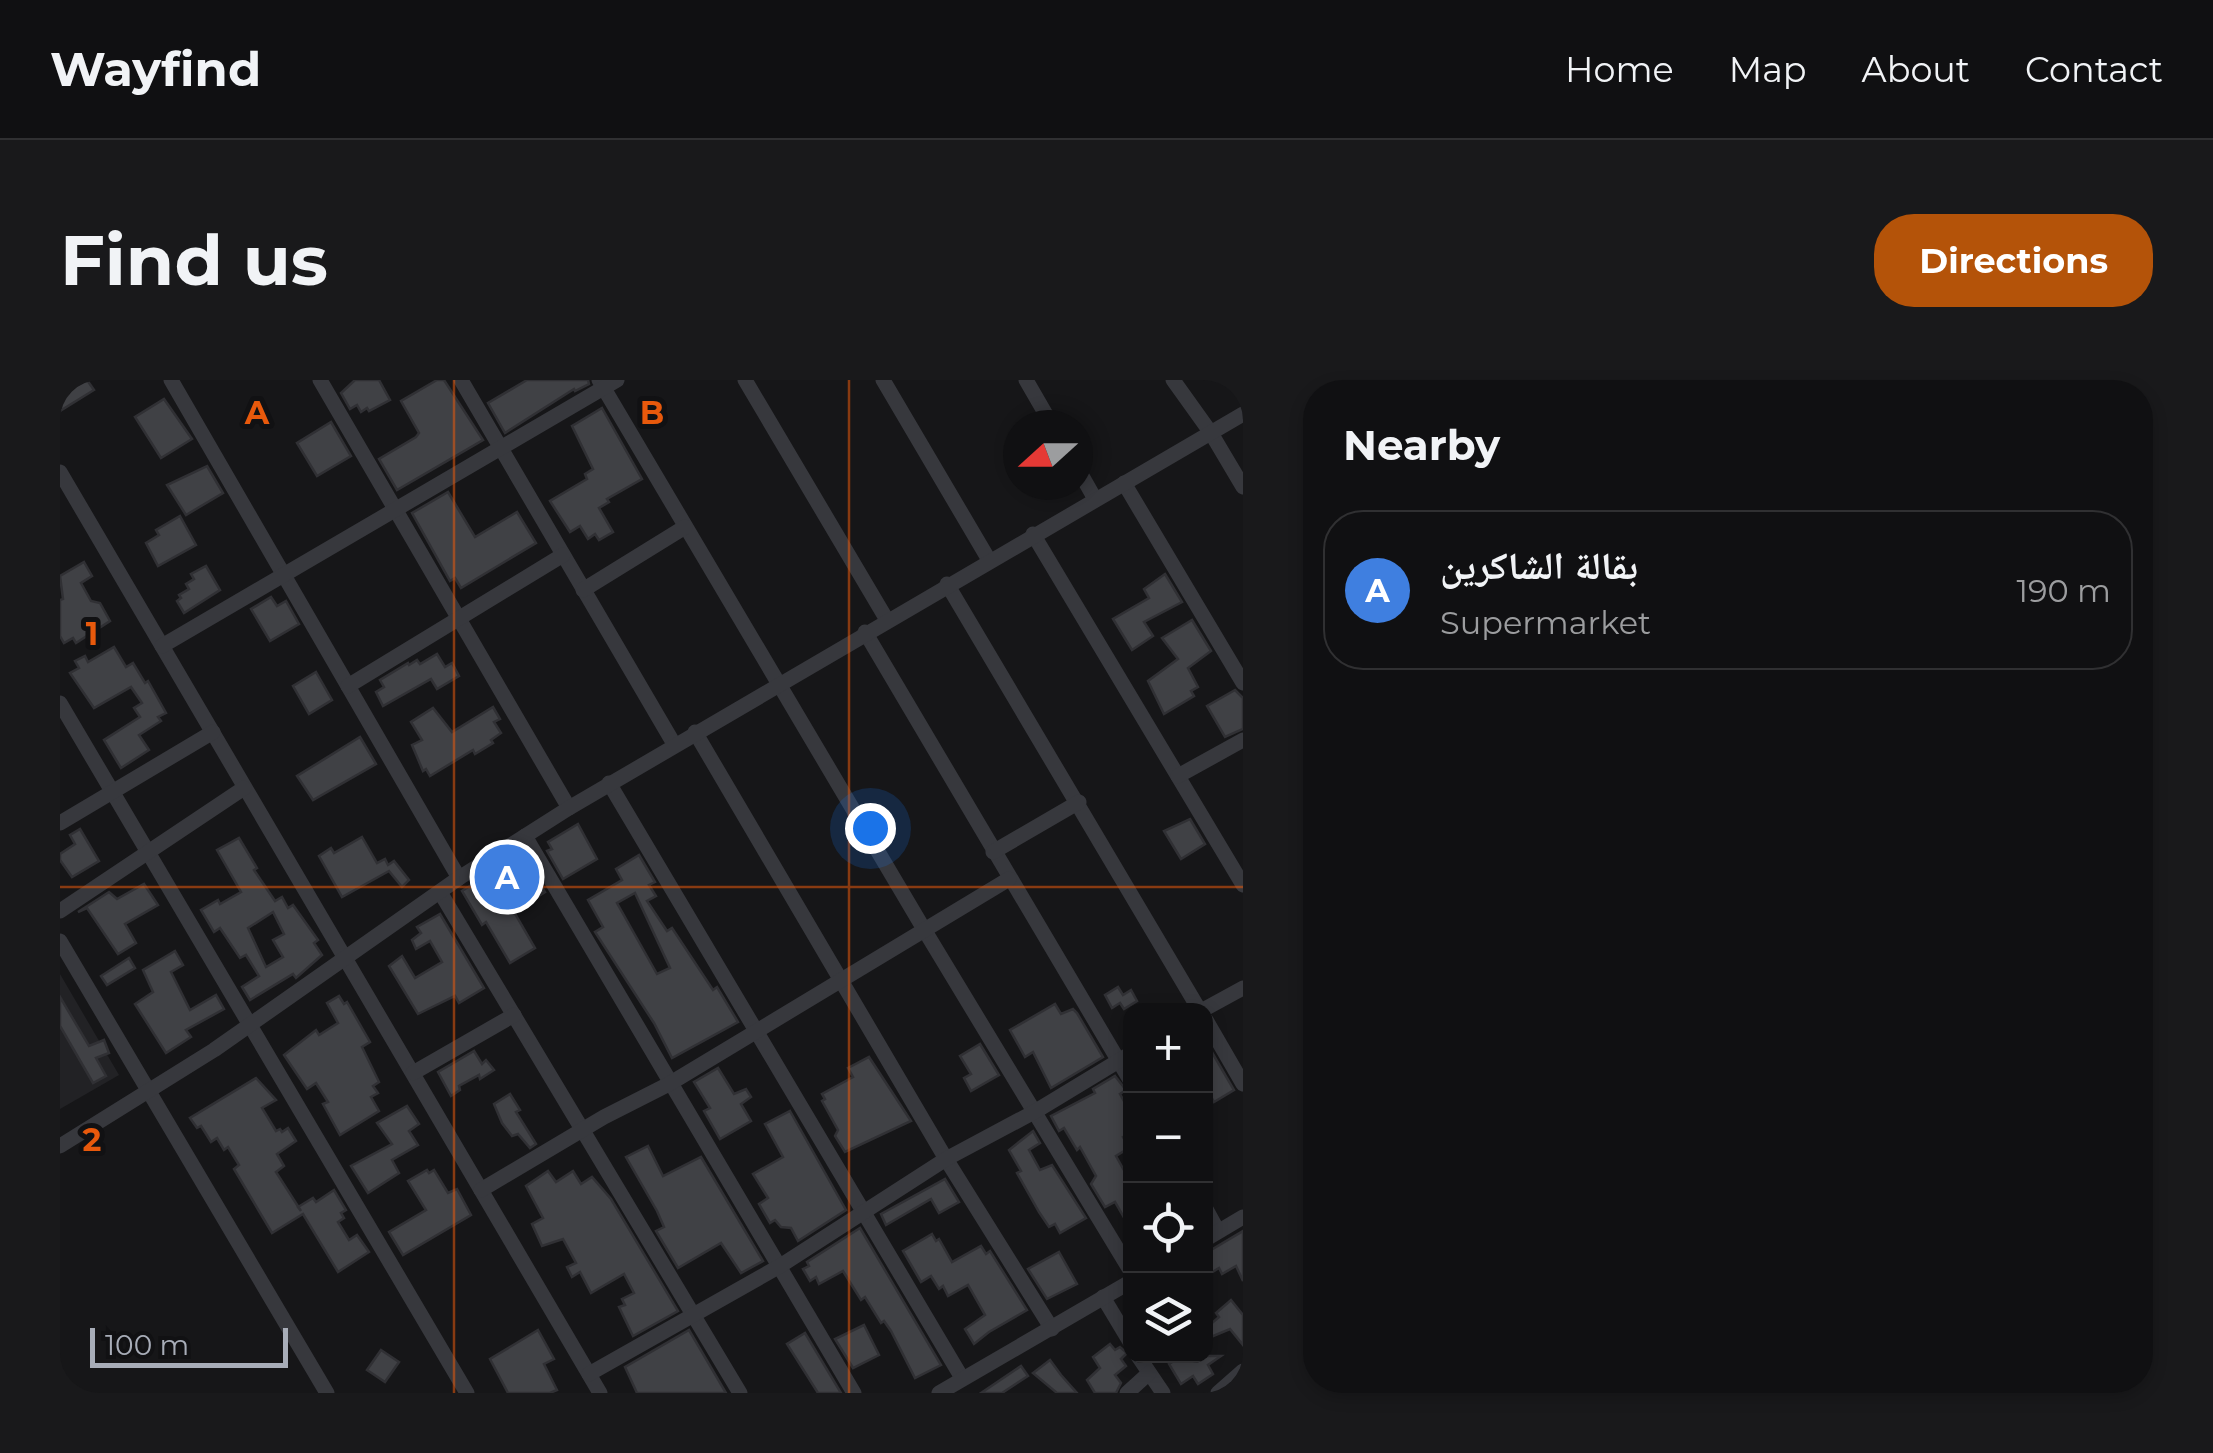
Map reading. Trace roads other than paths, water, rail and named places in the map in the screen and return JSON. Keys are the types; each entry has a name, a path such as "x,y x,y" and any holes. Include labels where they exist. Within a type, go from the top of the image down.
{"street":[{"path":"171,380 459,878"},
{"path":"320,380 568,808"},
{"path":"461,380 674,744"},
{"path":"745,380 887,620"},
{"path":"883,380 989,560"},
{"path":"1026,380 1043,410"},
{"path":"1174,380 1212,433 1243,487"},
{"path":"162,646 606,383 685,526 1123,1258"},
{"path":"60,1146 249,1027 459,878 568,808 1243,414"},
{"path":"60,472 600,1393"},
{"path":"1124,483 1243,683"},
{"path":"1093,494 1096,499"},
{"path":"60,512 77,502"},
{"path":"584,590 685,526"},
{"path":"1033,534 1243,885"},
{"path":"348,686 563,555"},
{"path":"947,584 1196,1003"},
{"path":"865,632 1009,880 1123,1055"},
{"path":"60,703 467,1393"},
{"path":"60,823 213,732"},
{"path":"695,732 946,1159 1052,1329"},
{"path":"1178,776 1243,740"},
{"path":"609,783 962,1378"},
{"path":"60,911 244,788"},
{"path":"993,852 1079,802"},
{"path":"525,836 854,1393"},
{"path":"482,1190 583,1128 669,1084 1009,880"},
{"path":"440,892 740,1393"},
{"path":"60,941 327,1393"},
{"path":"1213,1003 1243,988"},
{"path":"413,1074 514,1015"},
{"path":"1213,1032 1243,1084"},
{"path":"589,1374 780,1266 946,1159 1123,1059"},
{"path":"1213,1234 1243,1217"},
{"path":"939,1393 1123,1286"},
{"path":"1103,1297 1123,1330"},
{"path":"1143,1363 1164,1393"},
{"path":"1218,1393 1243,1371"},
{"path":"1127,1393 1149,1373"}],"place":[{"name":"بقالة الشاكرين","path":"507,877"}]}
